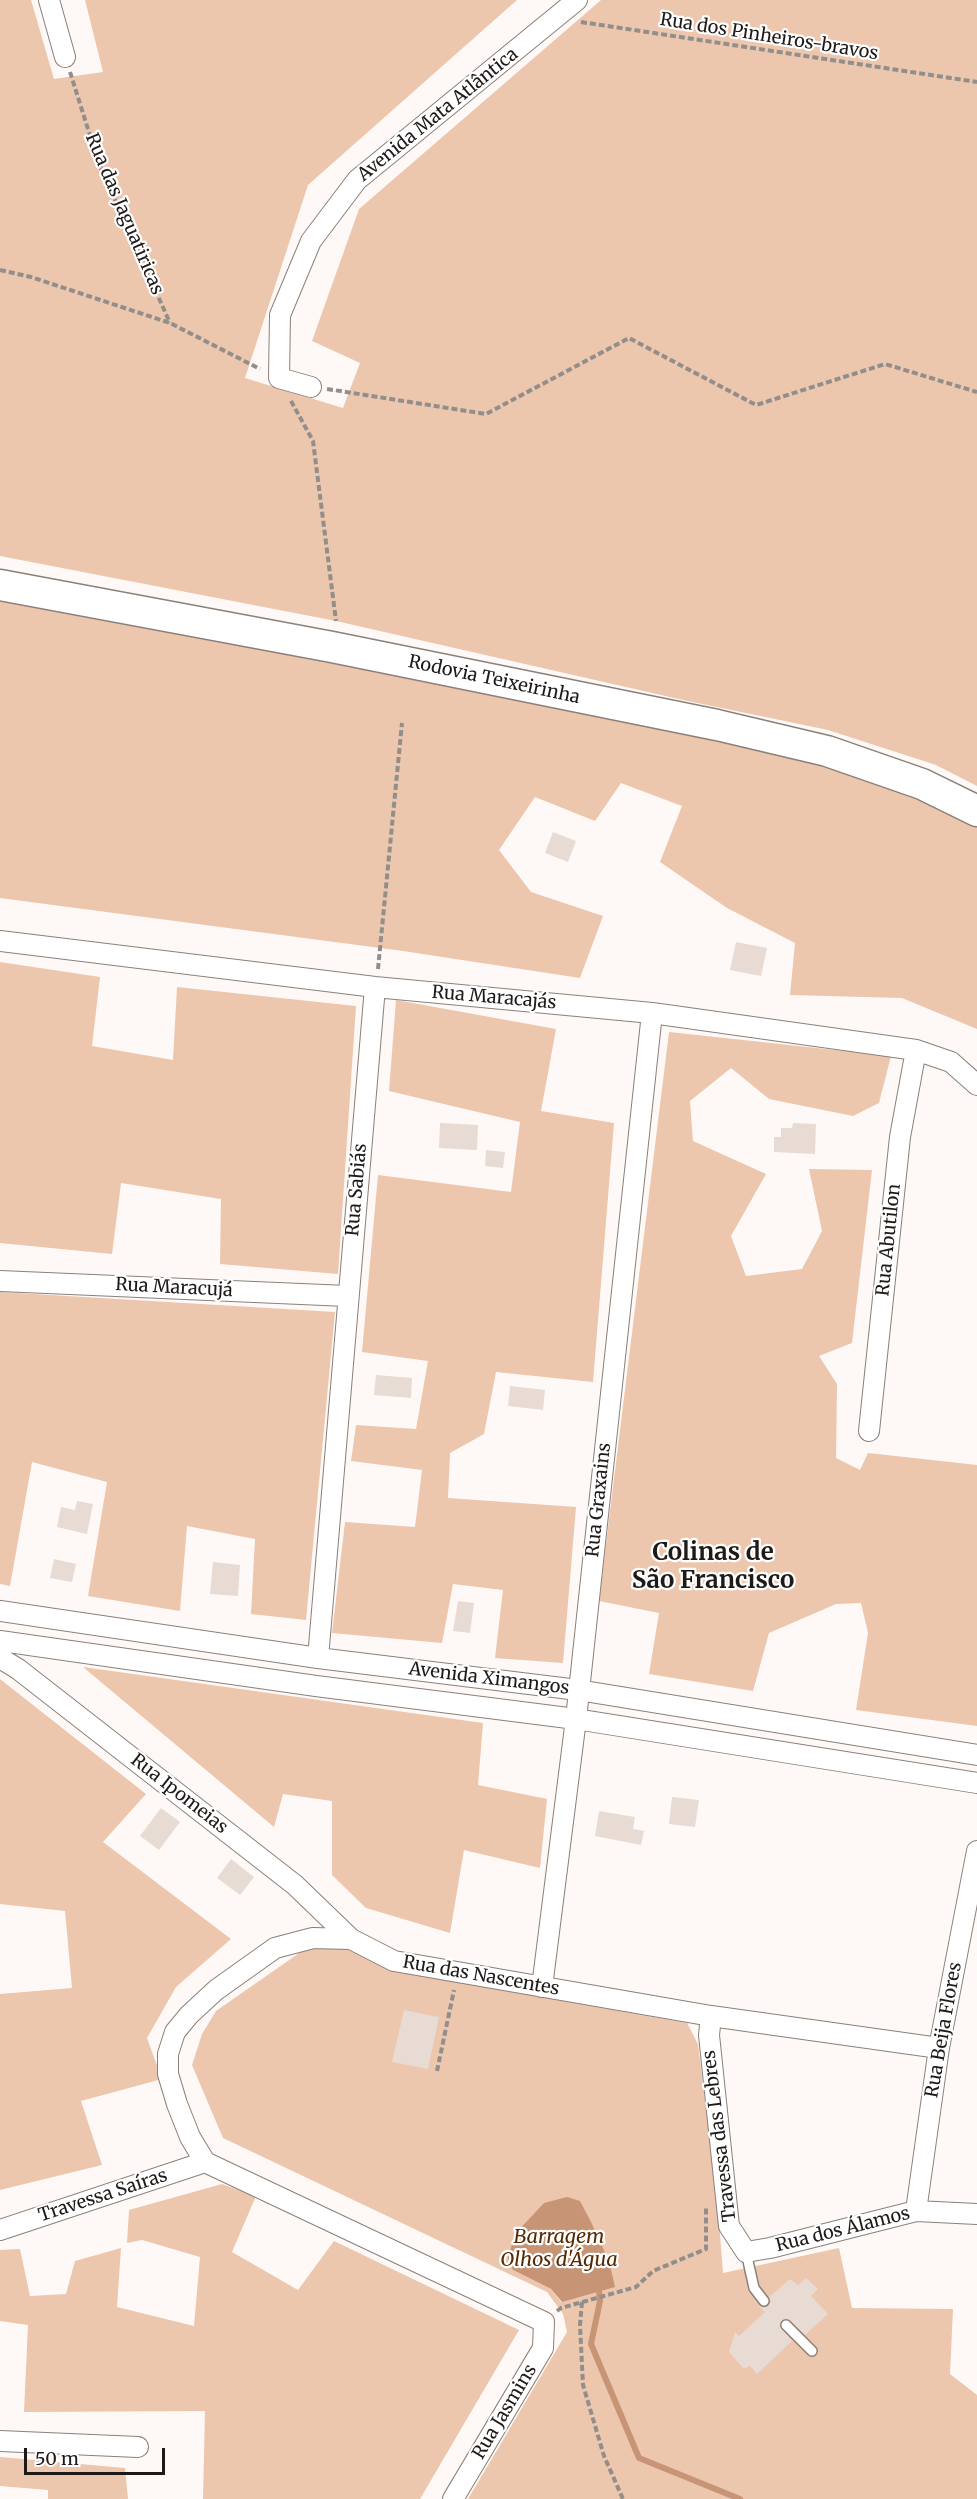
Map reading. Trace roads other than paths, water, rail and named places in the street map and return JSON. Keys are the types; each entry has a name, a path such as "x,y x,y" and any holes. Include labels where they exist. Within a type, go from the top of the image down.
{"main road":[{"name":"Rodovia Teixeirinha","path":"0,585 332,647 728,728 827,751 922,784 977,811"}],"street":[{"path":"49,0 65,57"},
{"name":"Avenida Mata Atlântica","path":"311,387 279,378 280,315 311,241 357,180 577,0"},
{"name":"Rua Maracajás","path":"0,941 375,987 652,1013 916,1050 951,1062 977,1085"},
{"name":"Rua Sabiás","path":"318,1658 375,987"},
{"name":"Rua Graxains","path":"542,1987 576,1719 652,1013"},
{"name":"Rua Abutilon","path":"869,1431 900,1137 916,1050"},
{"name":"Rua Maracujá","path":"0,1281 348,1296"},
{"name":"Avenida Ximangos","path":"0,1611 318,1658 578,1690 977,1755"},
{"name":"Avenida Ximangos","path":"0,1641 316,1686 576,1719 977,1783"},
{"name":"Rua Ipomeias","path":"0,1659 18,1669 295,1885 351,1940"},
{"name":"Rua Beija Flores","path":"916,2211 939,2048 977,1851"},
{"name":"Rua das Nascentes","path":"205,2162 190,2137 168,2074 168,2054 175,2032 189,2015 216,1990 275,1948 313,1938 351,1940 394,1961 458,1973 711,2016 939,2048"},
{"name":"Travessa das Lebres","path":"711,2016 708,2035 729,2226 746,2252"},
{"name":"Travessa Saíras","path":"0,2230 205,2162"},
{"name":"Rua Jasmins","path":"205,2162 544,2322 543,2348 453,2499"},
{"name":"Rua dos Álamos","path":"746,2252 916,2211 977,2214"},
{"path":"0,2441 138,2447"}],"lane":[{"path":"746,2252 754,2288 764,2301"},
{"path":"786,2325 812,2351"}],"water":[{"name":"Barragem Olhos d'Água","path":"567,2197 580,2201 609,2261 615,2287 562,2302 551,2289 513,2270 508,2258 515,2234 544,2203"}],"waterway":[{"path":"599,2290 600,2301 591,2344 639,2458 740,2499"}],"district":[{"name":"Colinas de São Francisco","path":"713,1567"}]}
